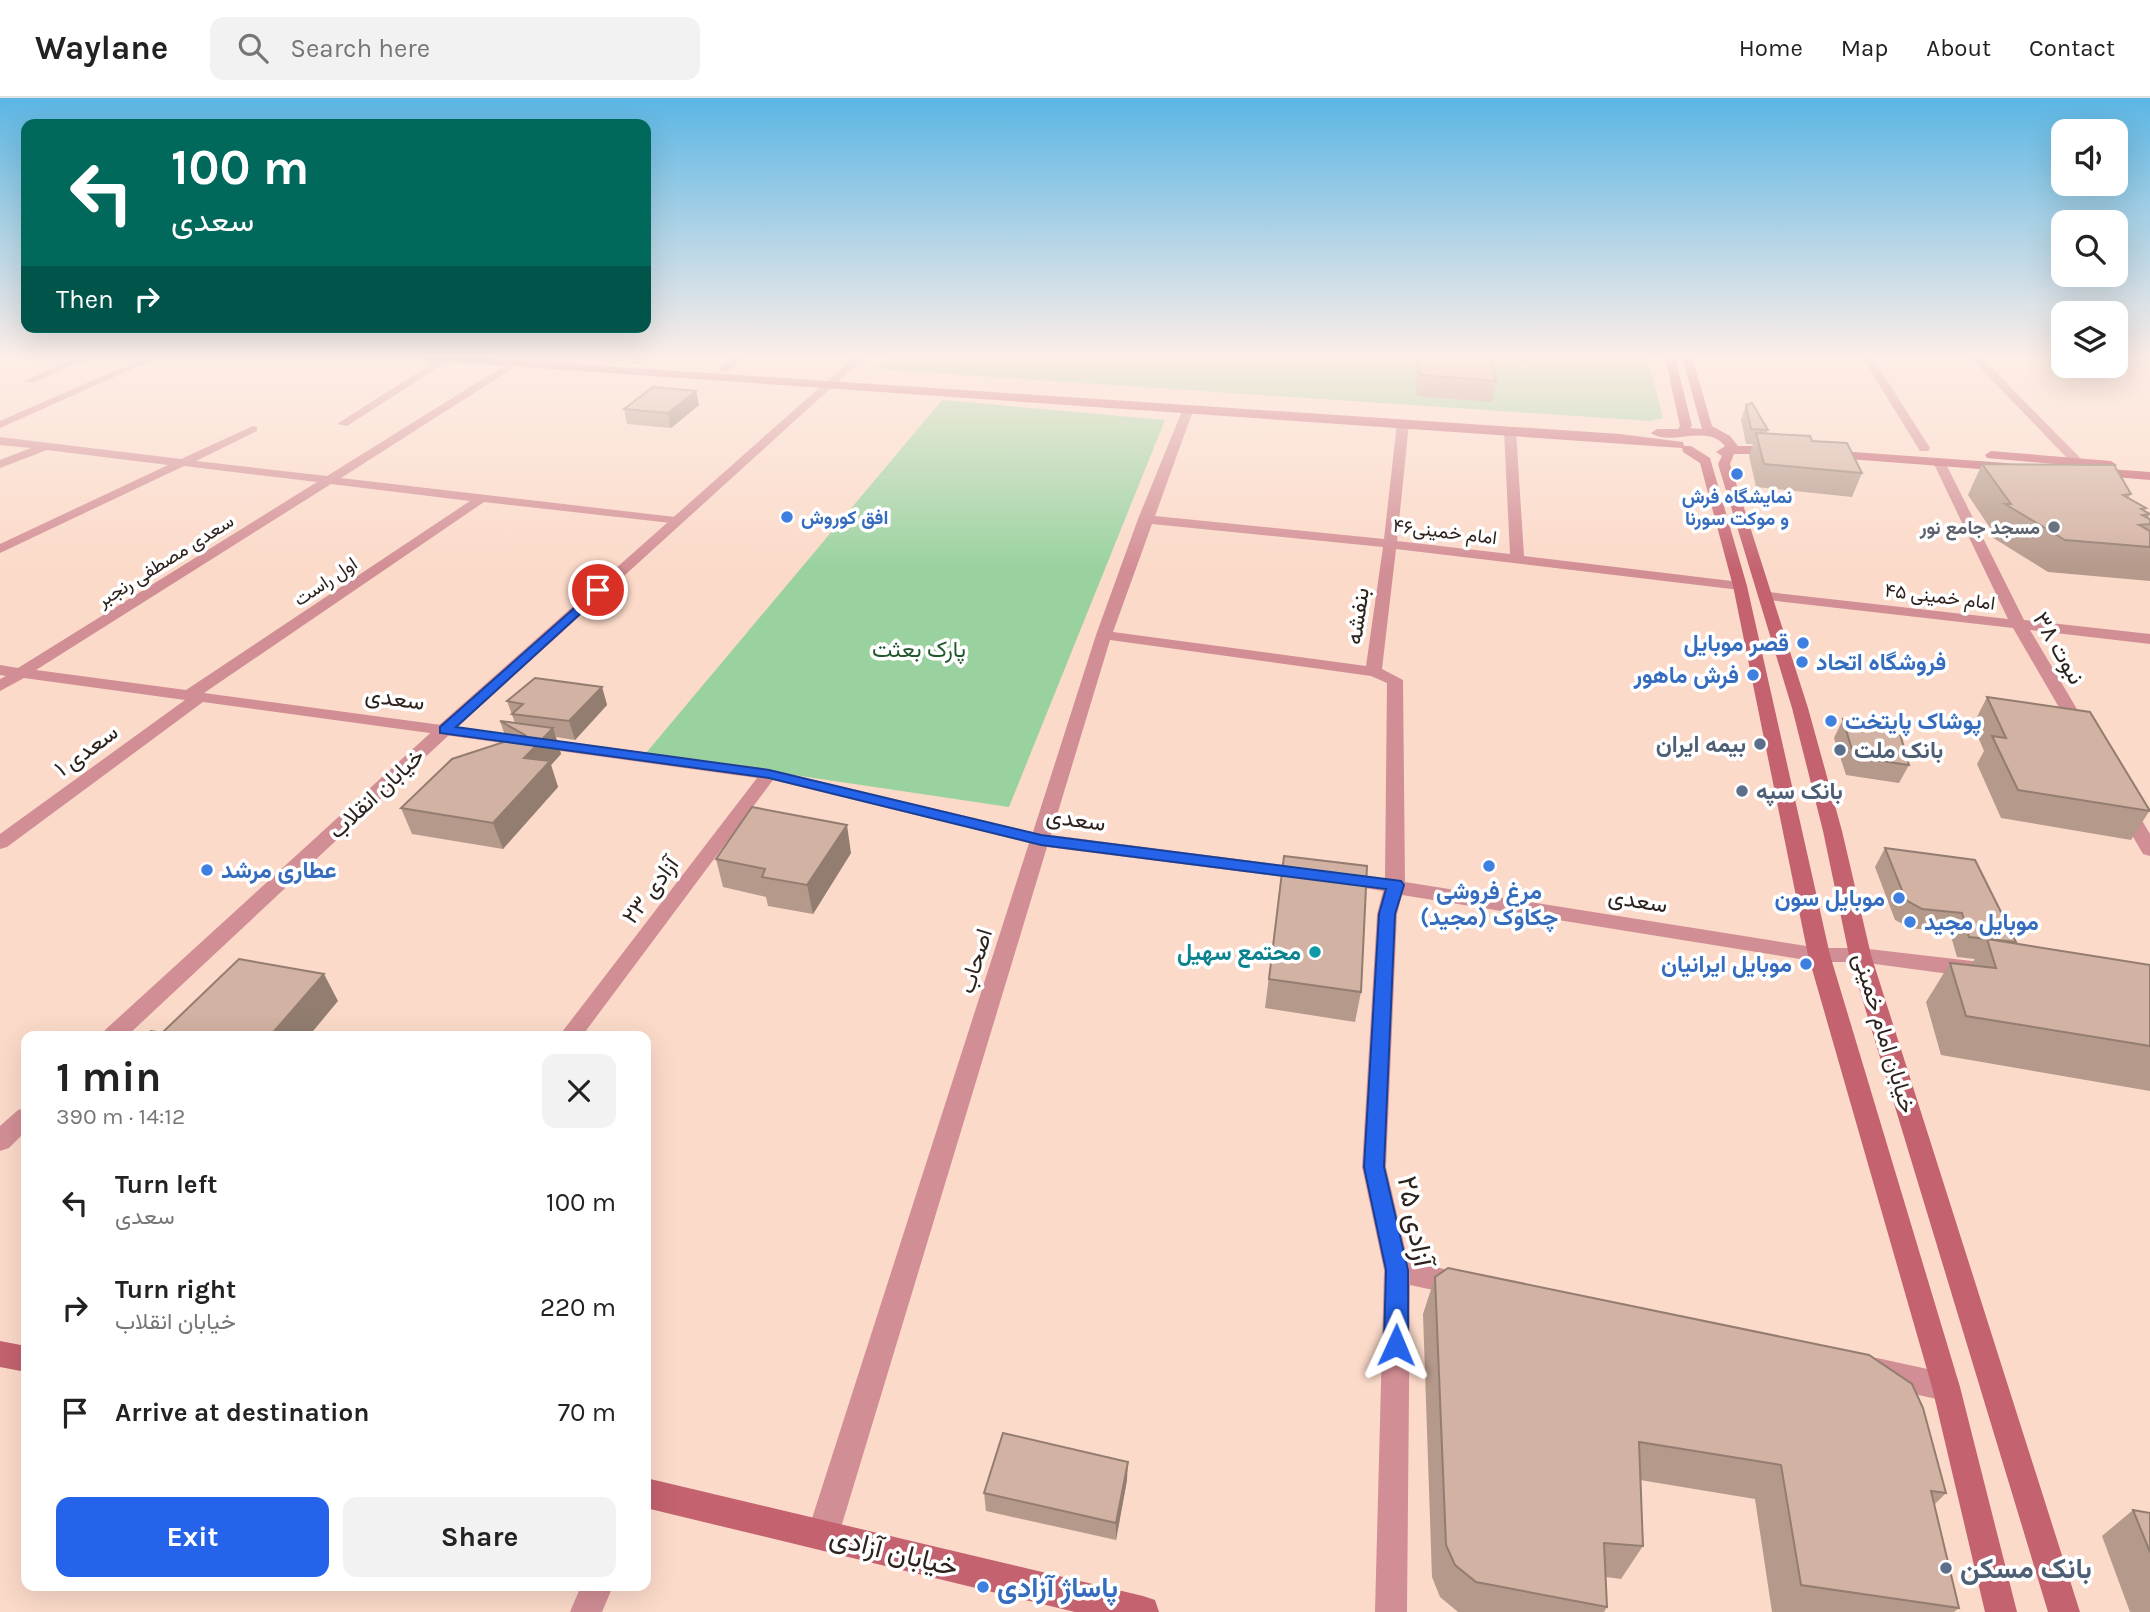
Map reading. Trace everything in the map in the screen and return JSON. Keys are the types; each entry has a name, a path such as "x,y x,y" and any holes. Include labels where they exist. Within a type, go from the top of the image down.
{"main road":[{"path":"1474,428 1683,442 1700,432 1725,442 1939,462 2150,468"},
{"path":"1568,428 1638,432 1716,453 1725,442"},
{"path":"1683,442 1686,428"},
{"path":"1707,428 1725,442"},
{"name":"خیابان امام خمینی","path":"1683,442 1706,461 1740,586 1819,955 1946,1387 2001,1612"},
{"name":"خیابان امام خمینی","path":"1725,442 1724,464 1768,596 1846,883 1860,955 2064,1612"},
{"path":"1815,442 1924,448 2150,476"},
{"path":"0,1354 21,1358"},
{"name":"خیابان آزادی","path":"651,1494 1143,1612"}],"street":[{"name":"سعدی مصطفی رنجبر","path":"0,686 410,428"},
{"name":"خیابان انقلاب","path":"118,1031 444,730 780,428"},
{"name":"اصحاب","path":"823,1534 1104,635 1180,428"},
{"name":"بنفشه","path":"1395,885 1395,680 1374,672 1374,654 1390,544 1403,428"},
{"path":"1911,428 1924,448"},
{"path":"2045,428 2099,485"},
{"path":"0,549 253,429"},
{"path":"1510,430 1517,559"},
{"path":"0,440 675,521"},
{"path":"0,464 46,446"},
{"name":"نبوت ۳۸","path":"1939,462 2019,625 2088,744"},
{"name":"اول راست","path":"195,696 482,498"},
{"name":"امام خمینی۴۶","path":"1146,519 1390,544 1740,586"},
{"name":"امام خمینی ۴۵","path":"1768,596 2150,639"},
{"path":"1104,635 1374,672"},
{"name":"سعدی","path":"0,670 769,774 1041,840 1395,885 1819,955 1860,955 1984,970"},
{"name":"سعدی ۱","path":"0,843 195,696"},
{"name":"آزادی ۲۳","path":"574,1031 769,774"},
{"path":"2116,791 2150,850"},
{"name":"آزادی ۲۵","path":"1391,1612 1397,1270 1374,1167 1387,914 1395,885"},
{"path":"0,1141 21,1121"},
{"path":"1397,1270 1491,1290"},
{"path":"1852,1367 1946,1387"},
{"path":"586,1612 595,1591"}],"green space":[{"name":"پارک بعثت","path":"919,428 1162,428 1009,807 646,753"}],"building":[{"path":"1756,433 1810,436 1812,441 1847,443 1862,473 1764,464"},
{"path":"1982,464 2114,465 2131,494 2123,495 2146,508 2141,509 2150,514 2142,515 2150,519 2150,524 2139,525 2150,531 2150,547 2065,540 2005,504 2011,504"},
{"path":"535,678 602,687 569,721 512,714 523,704 507,701"},
{"path":"1987,697 2090,712 2150,811 2018,790 1992,736 2006,738"},
{"path":"1843,719 1898,727 1909,765 1854,757"},
{"path":"500,721 553,728 524,758 550,761 493,823 401,808 452,759 525,735"},
{"path":"752,807 847,825 807,885 762,877 765,869 716,859"},
{"path":"1885,848 1975,860 2016,942 1969,937 1962,913 1922,909 1906,900"},
{"name":"محتمع سهیل","path":"1284,856 1367,866 1361,992 1269,979"},
{"path":"1987,939 2150,965 2150,1046 1966,1016 1950,963 1996,968"},
{"path":"239,959 324,974 274,1031 164,1031"},
{"path":"1448,1268 1869,1355 1912,1384 1923,1408 1946,1493 1931,1491 1959,1608 1801,1585 1781,1465 1639,1442 1643,1546 1604,1543 1607,1607 1476,1582 1455,1565 1446,1545 1435,1277"},
{"path":"1003,1433 1128,1462 1116,1523 984,1493"},
{"path":"2133,1510 2150,1513 2150,1552"}],"place":[{"name":"نمایشگاه فرش و موکت سورنا","path":"1737,474"},
{"name":"افق کوروش","path":"787,517"},
{"name":"مسجد جامع نور","path":"2054,527"},
{"name":"قصر موبایل","path":"1803,643"},
{"name":"فروشگاه اتحاد","path":"1802,662"},
{"name":"فرش ماهور","path":"1753,675"},
{"name":"پوشاک پایتخت","path":"1831,721"},
{"name":"بیمه ایران","path":"1760,744"},
{"name":"بانک ملت","path":"1840,750"},
{"name":"بانک سپه","path":"1742,791"},
{"name":"مرغ فروشی چکاوک (مجید)","path":"1489,866"},
{"name":"عطاری مرشد","path":"207,870"},
{"name":"موبایل سون","path":"1899,898"},
{"name":"موبایل مجید","path":"1910,922"},
{"name":"محتمع سهیل","path":"1315,952"},
{"name":"موبایل ایرانیان","path":"1806,964"},
{"name":"بانک مسکن","path":"1946,1568"},
{"name":"پاساژ آزادی","path":"983,1587"}],"route":[{"path":"598,590 444,730 769,774 1041,840 1395,885 1387,914 1374,1167 1397,1270 1396,1345"}]}
